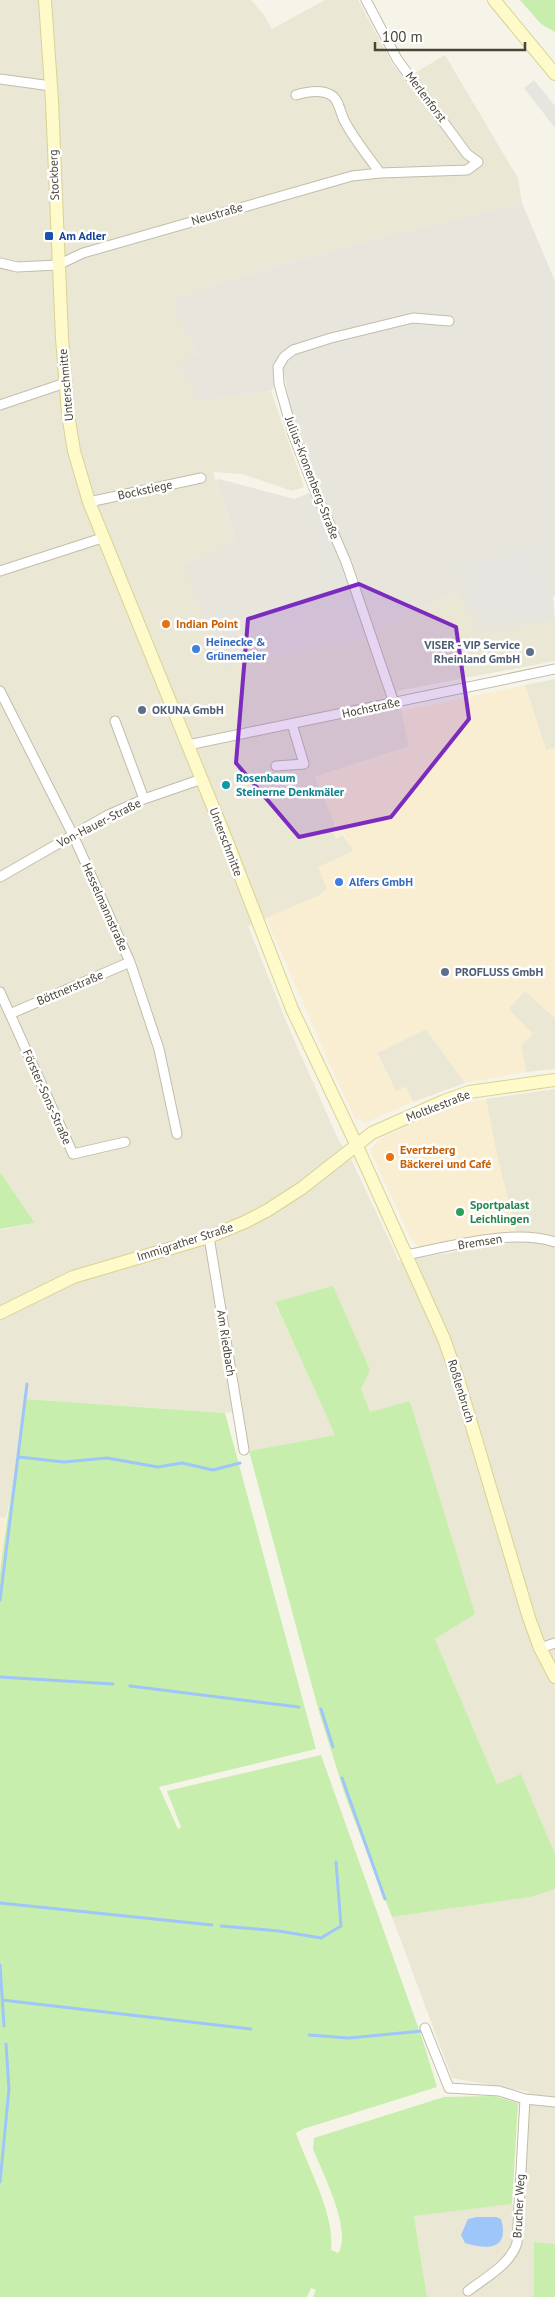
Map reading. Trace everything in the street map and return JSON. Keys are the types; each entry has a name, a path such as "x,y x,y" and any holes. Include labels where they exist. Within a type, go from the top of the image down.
{"main road":[{"name":"Stockberg","path":"45,0 58,265"},
{"path":"494,0 555,74"},
{"name":"Unterschmitte","path":"58,265 68,414 74,451 88,502"},
{"path":"88,502 102,538"},
{"name":"Unterschmitte","path":"102,538 202,779 292,1009 356,1144"},
{"name":"Moltkestraße","path":"356,1144 372,1133 469,1092 555,1080"},
{"name":"Immigrather Straße","path":"0,1314 90,1271 209,1237 268,1210 302,1188 356,1144"},
{"name":"Roßlenbruch","path":"356,1144 452,1362 540,1648 555,1677"}],"street":[{"name":"Merlenforst","path":"366,0 397,60 467,154 478,162"},
{"path":"0,79 50,86"},
{"path":"296,95 306,92 321,92 331,95 337,101 344,121 380,173"},
{"name":"Neustraße","path":"58,265 84,253 352,176 380,173 466,170 478,162"},
{"path":"0,264 18,267 58,265"},
{"name":"Julius-Kronenberg-Straße","path":"394,703 346,562 293,434 278,384 278,366 284,357 293,350 330,338 413,318 449,320"},
{"path":"0,405 65,383"},
{"name":"Bockstiege","path":"88,502 201,478"},
{"path":"0,571 102,538"},
{"name":"Hochstraße","path":"188,745 555,669"},
{"name":"Hesselmannstraße","path":"0,691 74,835 130,962 159,1049 177,1134"},
{"path":"115,721 144,799"},
{"path":"276,766 304,764 292,724"},
{"name":"Von-Hauer-Straße","path":"0,877 108,815 144,799 202,779"},
{"name":"Böttnerstraße","path":"10,1014 130,962"},
{"name":"Förster-Sons-Straße","path":"0,992 73,1154 125,1142"},
{"name":"Am Riedbach","path":"209,1237 244,1450"},
{"name":"Bremsen","path":"405,1254 520,1237 537,1237 555,1242"},
{"path":"540,1648 555,1643"},
{"path":"425,2028 449,2088 499,2092 525,2099 555,2102"},
{"name":"Brucher Weg","path":"468,2291 505,2263 514,2252 517,2243 525,2099"}],"highlighted area":[{"path":"359,584 456,627 469,719 391,817 299,837 236,763 248,619"}],"shaded area":[{"path":"0,0 251,0 264,15 272,29 325,0 358,0 393,65 405,79 445,55 518,178 522,203 390,234 230,279 173,301 196,356 198,402 271,391 304,487 292,491 242,474 213,472 236,542 184,565 360,639 457,592 480,633 555,620 555,661 397,691 410,746 315,777 335,824 354,851 327,889 320,895 248,926 288,1026 338,1139 351,1159 399,1261 528,1240 555,1246 555,1854 521,1774 497,1784 435,1639 474,1614 410,1401 370,1413 361,1389 275,1303 335,1435 249,1451 241,1410 225,1413 26,1399 19,1457 6,1518 0,1517 0,1230 35,1223 0,1172"},
{"path":"534,80 555,106 555,128 524,88"},
{"path":"522,203 555,281 555,595 553,596 555,620 480,634 457,592 360,639 223,667 184,565 236,541 216,481 219,479 294,499 320,489 301,441 289,401 284,373 271,391 198,402 179,362 196,355 172,301 230,279 390,234"},
{"path":"320,517 341,564 358,610 349,612 333,567 312,520"},
{"path":"538,551 552,611 487,623 456,566"},
{"path":"555,679 555,748 546,750 525,685"},
{"path":"525,685 546,750 555,748 555,1018 525,991 508,1008 533,1034 521,1046 526,1072 465,1083 426,1029 377,1053 396,1091 406,1087 413,1102 365,1123 355,1118 266,918 320,895 327,889 318,867 353,851 344,834 336,839 331,830 335,824 315,777 409,746 401,711"},
{"path":"525,991 555,1018 555,1069 526,1072 521,1046 508,1009"},
{"path":"426,1029 465,1083 413,1102 406,1087 396,1091 377,1053"},
{"path":"555,1089 555,1236 534,1232 516,1232 497,1156 486,1099"},
{"path":"486,1099 497,1156 516,1232 419,1248 409,1235 370,1150 378,1140 433,1113 461,1104"},
{"path":"0,1517 6,1518 0,1574"},
{"path":"555,1889 555,2244 534,2243 534,2297 427,2297 414,2215 512,2204 522,2205 529,2092 452,2078 392,1917 531,1897"}],"green space":[{"path":"520,0 555,0 555,32 541,24"},
{"path":"0,1172 35,1223 0,1229"},
{"path":"333,1286 370,1370 361,1389 370,1412 410,1401 475,1614 435,1639 497,1784 521,1774 555,1854 555,1889 531,1897 392,1917 346,1798 319,1712 249,1451 335,1435 275,1302"},
{"path":"25,1399 225,1413 316,1749 159,1787 178,1829 181,1827 167,1791 321,1755 422,2038 437,2087 303,2129 296,2133 325,2206 329,2221 331,2250 338,2253 342,2243 342,2231 329,2186 313,2149 314,2138 444,2097 494,2096 518,2103 512,2204 414,2216 427,2297 313,2297 316,2290 311,2288 307,2297 0,2297 0,1574"},
{"path":"534,2242 555,2244 555,2297 534,2297"}],"water":[{"path":"496,2217 501,2219 503,2229 499,2242 488,2247 465,2243 461,2235 468,2219"}],"waterway":[{"path":"0,1600 27,1384"},
{"path":"19,1457 64,1462 107,1458 158,1467 182,1463 213,1470 240,1463"},
{"path":"0,1677 113,1684"},
{"path":"130,1686 299,1707"},
{"path":"321,1709 333,1747"},
{"path":"342,1778 385,1899"},
{"path":"221,1926 279,1931 321,1938 341,1926 336,1862"},
{"path":"0,1903 212,1925"},
{"path":"0,1965 4,2026"},
{"path":"2,2000 251,2029"},
{"path":"309,2035 349,2038 422,2031"},
{"path":"0,2182 9,2089 6,2044"}],"place":[{"name":"Am Adler","path":"49,236"},
{"name":"Indian Point","path":"166,624"},
{"name":"Heinecke & Grünemeier","path":"196,649"},
{"name":"VISER - VIP Service Rheinland GmbH","path":"530,652"},
{"name":"OKUNA GmbH","path":"142,710"},
{"name":"Rosenbaum Steinerne Denkmäler","path":"226,785"},
{"name":"Alfers GmbH","path":"339,882"},
{"name":"PROFLUSS GmbH","path":"445,972"},
{"name":"Evertzberg Bäckerei und Café","path":"390,1157"},
{"name":"Sportpalast Leichlingen","path":"460,1212"}]}
